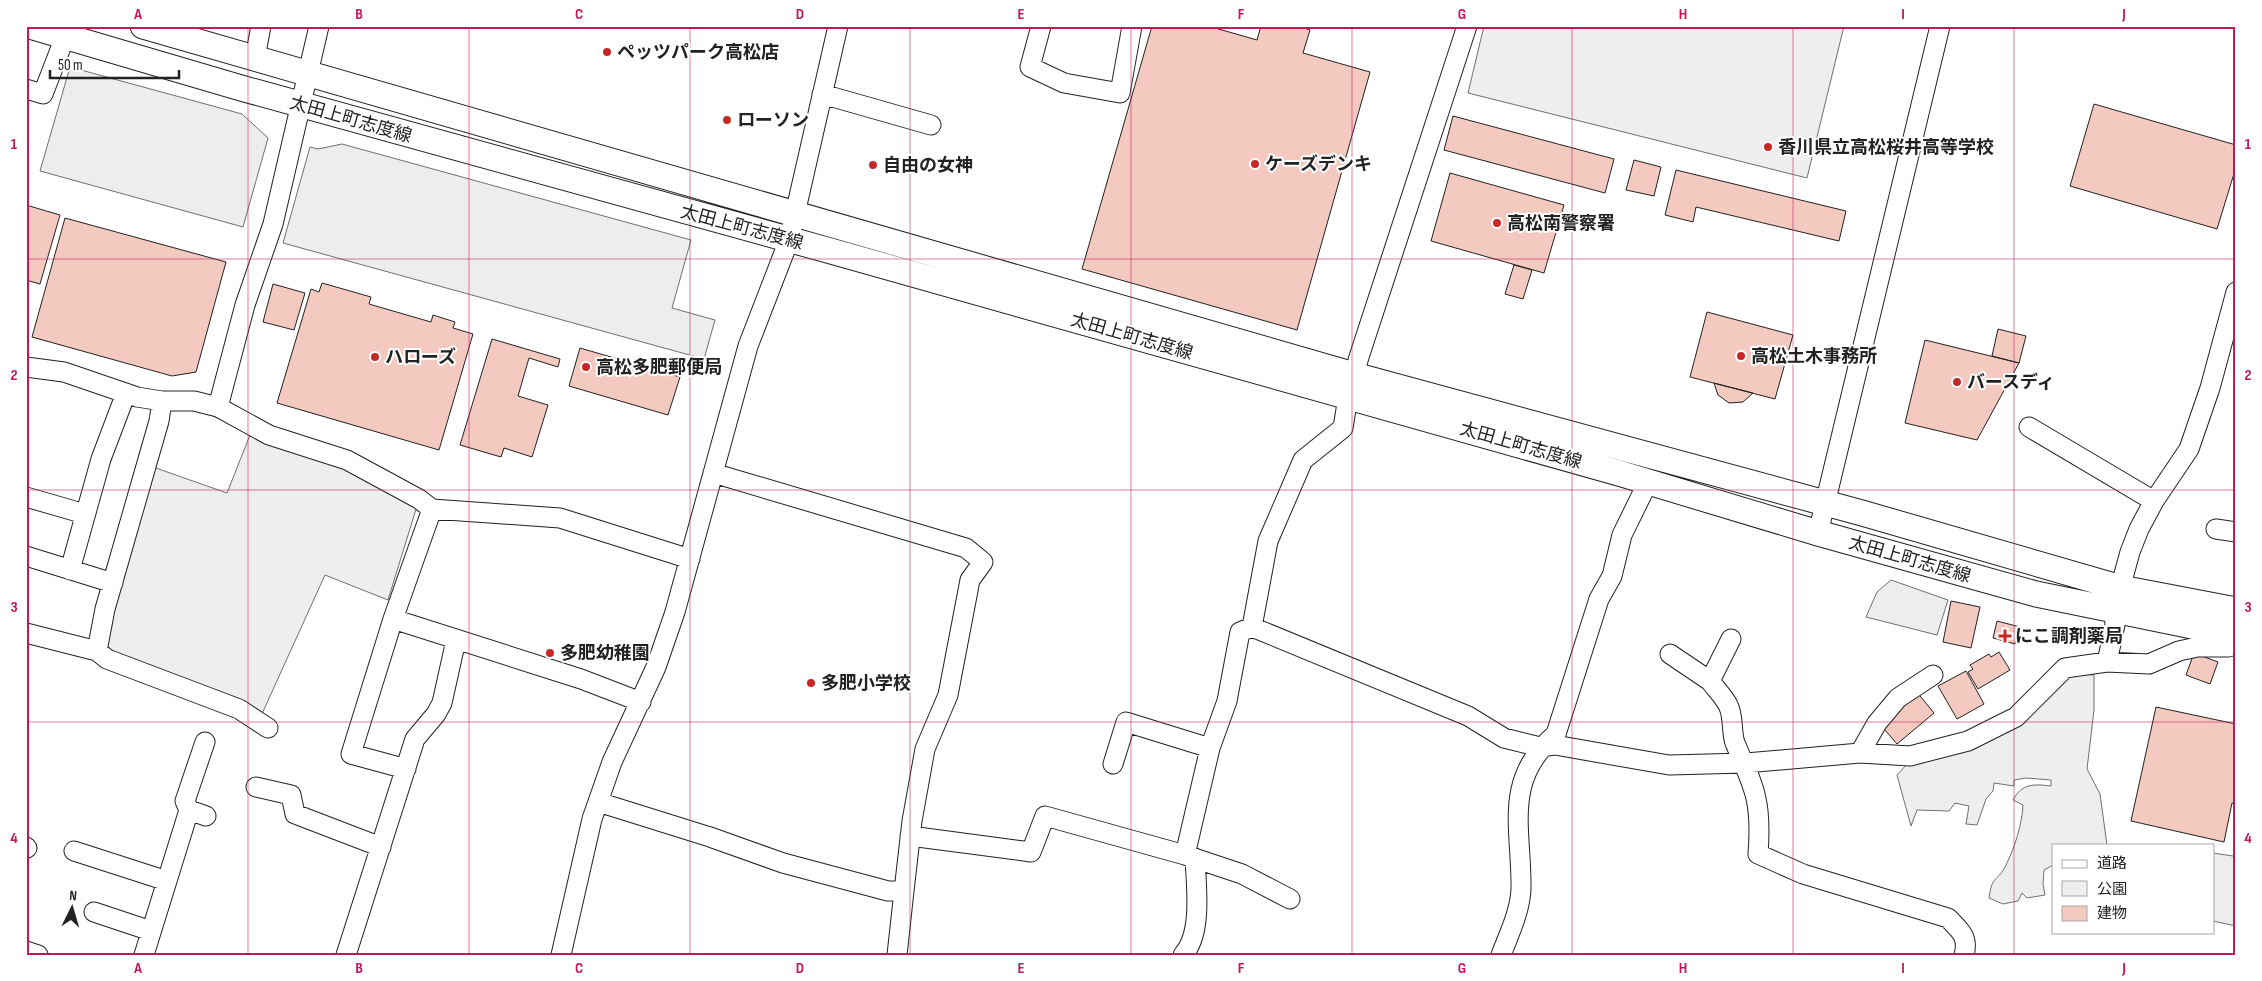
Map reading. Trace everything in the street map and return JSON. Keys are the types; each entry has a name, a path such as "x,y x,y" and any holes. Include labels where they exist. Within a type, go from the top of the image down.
{"main road":[{"name":"太田上町志度線","path":"30,26 301,105 789,240 1351,386 1630,449 1825,504 2117,600 2236,635"},
{"name":"太田上町志度線","path":"143,26 794,214 1351,386 1648,482 1818,533 2036,594 2236,610"},
{"path":"1622,474 1630,449"}],"street":[{"path":"255,58 261,26"},
{"path":"218,407 245,306 273,224 319,26"},
{"path":"561,955 592,819 612,762 641,702 675,612 748,346 789,240 838,26"},
{"path":"1041,26 1030,67 1064,83 1120,94 1132,26"},
{"path":"1252,627 1268,541 1303,460 1343,428 1351,386 1467,26"},
{"path":"1818,533 1940,26"},
{"path":"26,90 43,94 65,36"},
{"path":"822,94 931,125"},
{"path":"2106,662 2115,625 2117,600 2139,529 2154,501 2189,449 2232,322 2236,292"},
{"path":"26,367 64,372 126,393 162,401 194,401 218,407 269,434 347,460 418,499 432,509 560,518 690,559"},
{"path":"70,570 100,459 126,393"},
{"path":"97,650 113,583 159,421 162,401"},
{"path":"2029,427 2154,501"},
{"path":"713,473 966,548 983,562 970,580 948,695 925,749 910,836 897,955"},
{"path":"1501,955 1517,912 1521,890 1517,829 1518,802 1525,776 1540,747 1556,734 1599,599 1612,576 1622,535 1648,482"},
{"path":"26,497 85,514"},
{"path":"406,769 351,754 392,619 432,509"},
{"path":"2216,528 2236,532"},
{"path":"26,556 113,583"},
{"path":"392,619 582,679 641,702"},
{"path":"1184,955 1188,950 1197,918 1190,856 1210,748 1227,701 1240,632 1252,627 1468,716 1504,738 1540,747 1555,745 1669,765 1746,763 1860,754 1910,756 1968,740 2016,716 2065,668 2106,662 2150,664 2179,651 2197,647 2229,647 2236,643"},
{"path":"28,639 97,650 107,659 239,709 268,728"},
{"path":"1710,681 1731,639"},
{"path":"346,955 415,739 436,714 442,703 456,640"},
{"path":"1670,654 1710,681 1729,706 1734,741 1746,763 1757,795 1760,824 1758,854 1803,874 1948,918 1964,934 1966,946 1964,955"},
{"path":"1860,754 1877,723 1898,698 1933,675"},
{"path":"1113,764 1126,722 1210,748"},
{"path":"144,955 167,881 197,813 185,801 205,742"},
{"path":"256,787 291,795 295,814 381,847"},
{"path":"598,802 710,837 783,863 888,892 904,890"},
{"path":"910,836 1032,852 1045,816 1190,856 1242,874 1290,899"},
{"path":"74,851 167,881"},
{"path":"94,912 152,931"},
{"path":"26,951 38,955"}],"green space":[{"name":"香川県立高松桜井高等学校","path":"1484,26 1844,26 1807,178 1468,93"},
{"path":"250,435 343,465 417,506 388,600 325,575 261,716 104,649 153,467 227,493"},
{"path":"2072,674 2094,675 2094,710 2087,769 2100,794 2107,844 2052,844 2052,866 2044,870 2043,884 2045,895 2027,898 2022,893 2018,901 2003,904 1989,898 1992,885 2009,858 2020,828 2023,805 2013,800 2020,790 2034,785 2051,786 2051,780 2026,778 2014,780 2014,786 1994,783 1993,791 1986,799 1977,825 1966,824 1969,806 1955,803 1949,811 1917,810 1911,826 1897,775 1907,764 1966,749"}],"shaded area":[{"path":"70,67 242,114 268,138 243,227 40,171"},
{"path":"342,144 691,240 672,308 715,320 704,359 283,243 310,147 318,149"},
{"path":"1891,580 1948,600 1937,635 1866,617 1877,592"},
{"path":"2214,853 2233,856 2236,853 2236,926 2214,921"}],"building":[{"path":"1152,26 1208,26 1257,40 1261,26 1298,26 1310,30 1303,53 1370,72 1297,330 1082,269"},
{"path":"2094,104 2236,145 2236,167 2217,229 2070,186"},
{"path":"1453,116 1614,159 1605,193 1444,150"},
{"path":"1634,160 1661,167 1654,196 1626,190"},
{"path":"1676,170 1846,211 1839,241 1696,207 1693,222 1665,215"},
{"name":"高松南警察署","path":"1450,173 1564,205 1544,273 1431,241"},
{"path":"26,205 60,215 40,284 26,280"},
{"path":"65,218 226,262 196,372 172,376 32,337"},
{"path":"1514,265 1532,270 1523,299 1505,294"},
{"path":"322,283 371,297 369,304 431,322 433,315 455,322 453,328 473,334 439,450 277,403 311,289 319,292"},
{"path":"273,284 305,293 294,330 263,322"},
{"name":"高松土木事務所","path":"1707,312 1793,335 1775,399 1690,377"},
{"path":"1998,329 2026,336 2019,363 1992,356"},
{"path":"492,339 560,359 558,367 529,358 518,396 548,405 532,457 504,448 501,457 460,445"},
{"path":"1925,340 2019,363 1977,440 1905,423"},
{"path":"580,348 680,377 668,415 569,386"},
{"path":"1714,383 1753,393 1743,402 1729,403 1718,395"},
{"path":"1951,601 1980,607 1971,648 1943,642"},
{"path":"1997,621 2020,627 2015,644 1993,638"},
{"path":"1999,652 2010,670 1978,689 1968,672 1973,669 1970,665 1989,654 1991,657"},
{"path":"2194,653 2218,662 2210,684 2186,675"},
{"path":"1966,671 1984,704 1957,719 1938,686"},
{"path":"1916,691 1934,713 1897,744 1878,722"},
{"path":"2156,707 2236,724 2236,804 2232,803 2224,842 2131,821"}],"place":[{"name":"ペッツパーク高松店","path":"607,52"},
{"name":"ローソン","path":"727,120"},
{"name":"香川県立高松桜井高等学校","path":"1768,147"},
{"name":"ケーズデンキ","path":"1255,164"},
{"name":"自由の女神","path":"873,165"},
{"name":"高松南警察署","path":"1497,223"},
{"name":"高松土木事務所","path":"1741,356"},
{"name":"ハローズ","path":"375,357"},
{"name":"高松多肥郵便局","path":"586,367"},
{"name":"バースディ","path":"1957,382"},
{"name":"にこ調剤薬局","path":"2005,636"},
{"name":"多肥幼稚園","path":"550,653"},
{"name":"多肥小学校","path":"811,683"}]}
